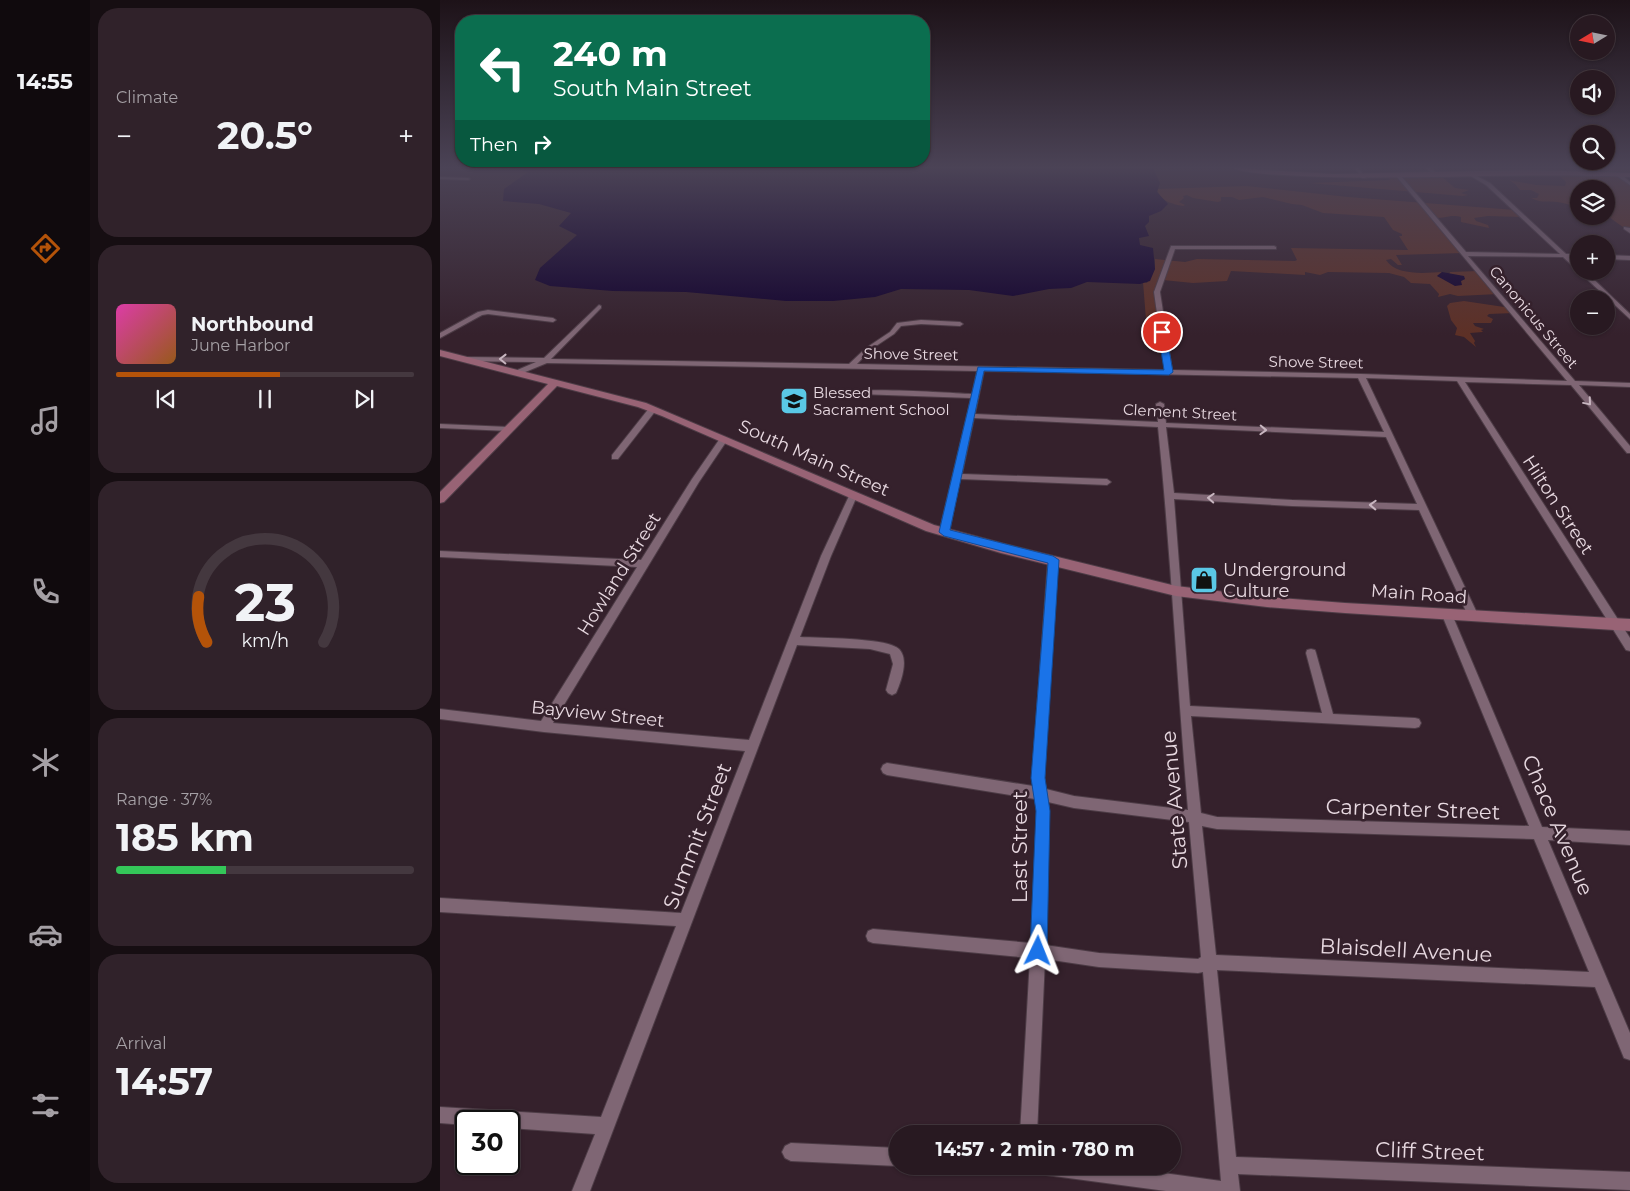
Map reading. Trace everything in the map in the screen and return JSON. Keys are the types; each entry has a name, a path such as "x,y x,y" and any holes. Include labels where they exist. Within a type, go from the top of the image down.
{"main road":[{"name":"South Main Street","path":"440,354 608,395 653,409 853,496 917,523 944,532 1176,590"},
{"path":"440,499 556,382"},
{"name":"Main Road","path":"1176,590 1267,602 1474,617 1630,625"}],"street":[{"name":"Canonicus Street","path":"1438,224 1630,451"},
{"path":"1530,224 1570,261"},
{"path":"1169,372 1157,292 1173,247 1274,248"},
{"path":"1463,254 1570,256"},
{"path":"1615,257 1630,258"},
{"path":"1591,280 1630,317"},
{"path":"518,373 541,361 598,307"},
{"path":"440,336 480,313 488,312 552,320"},
{"path":"850,367 868,349 892,333 899,324 921,322 960,324"},
{"name":"Shove Street","path":"461,359 1361,376 1630,384"},
{"path":"944,532 981,369"},
{"path":"1361,376 1474,617"},
{"name":"Hilton Street","path":"1460,380 1630,647"},
{"path":"834,396 859,392 975,396"},
{"name":"State Avenue","path":"1160,404 1170,496 1185,712 1231,1191"},
{"path":"615,457 653,409"},
{"name":"Clement Street","path":"970,416 1388,435"},
{"path":"441,427 509,429"},
{"name":"Howland Street","path":"544,727 724,439"},
{"path":"956,476 1107,482"},
{"name":"Summit Street","path":"581,1191 826,556 853,496"},
{"path":"1170,496 1292,503 1422,506"},
{"path":"440,554 645,564"},
{"name":"Last Street","path":"1028,1125 1043,811 1038,778 1053,560"},
{"name":"Chace Avenue","path":"1448,615 1630,1052"},
{"path":"793,642 862,645 893,650 898,656 899,663 892,690"},
{"path":"1312,653 1329,718"},
{"path":"1185,712 1415,723"},
{"name":"Bayview Street","path":"440,714 544,727 752,746"},
{"path":"887,769 1020,789 1074,802 1196,818"},
{"name":"Carpenter Street","path":"1196,818 1217,822 1540,833 1630,838"},
{"path":"440,905 686,920"},
{"name":"Blaisdell Avenue","path":"873,936 1038,951 1099,960 1198,966 1209,962 1600,980"},
{"path":"440,1115 606,1126"},
{"path":"791,1152 889,1157"},
{"name":"Cliff Street","path":"1228,1165 1630,1182"},
{"path":"1113,1175 1231,1191"}],"shaded area":[{"path":"561,224 1147,224 1145,226 1149,236 1139,238 1140,245 1153,248 1155,269 1150,281 1140,284 1087,282 1071,288 1049,289 1013,296 969,290 901,289 875,297 833,301 786,301 686,292 613,291 550,286 535,280 540,268 577,235 559,226"},
{"path":"1389,224 1439,224 1463,253 1396,255 1402,265 1398,265 1391,259 1386,260 1397,269 1419,273 1442,272 1437,276 1461,281 1465,279 1449,275 1450,272 1478,271 1498,294 1458,296 1450,294 1438,297 1439,294 1430,284 1411,283 1404,277 1389,273 1328,272 1320,275 1305,272 1305,275 1231,271 1227,281 1193,283 1163,280 1156,293 1163,345 1148,345 1143,282 1147,283 1155,269 1155,259 1185,262 1197,259 1295,261 1297,260 1291,248 1408,250 1399,236 1402,236 1402,234 1393,230"},
{"path":"1468,224 1484,224 1488,225 1489,228"},
{"path":"1618,224 1630,224 1630,232"},
{"path":"1442,272 1464,276 1465,279 1461,281 1462,285 1455,286 1437,276"},
{"path":"1464,301 1511,308 1514,313 1489,314 1487,316 1493,319 1491,323 1473,323 1475,326 1484,329 1481,330 1483,332 1470,333 1476,347 1464,337 1455,335 1457,328 1451,320 1447,306 1450,303"}],"place":[{"name":"Blessed Sacrament School","path":"794,401"},
{"name":"Underground Culture","path":"1204,580"}],"route":[{"path":"1038,951 1043,811 1038,778 1053,560 944,532 981,369 1169,372 1162,332"}]}
